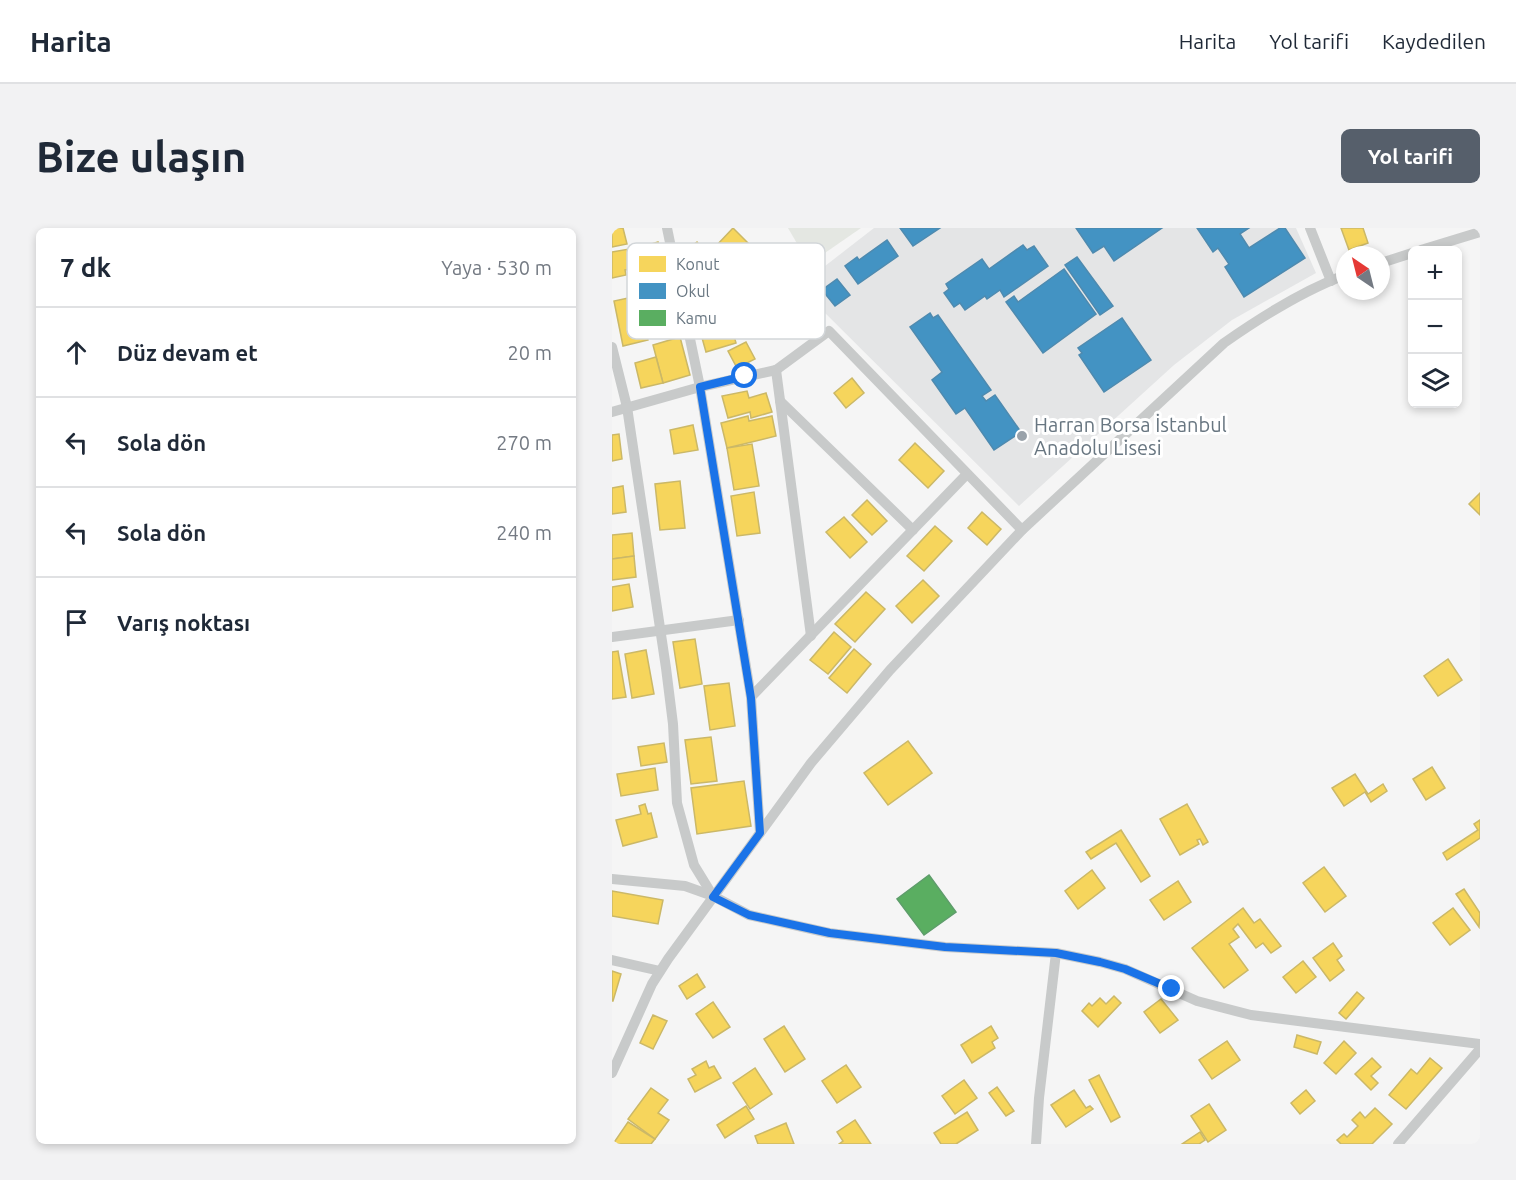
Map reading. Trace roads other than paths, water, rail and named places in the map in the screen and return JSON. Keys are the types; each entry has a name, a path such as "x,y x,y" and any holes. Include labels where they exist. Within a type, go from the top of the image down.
{"street":[{"path":"667,228 670,243"},
{"path":"1310,228 1331,281"},
{"path":"1434,246 1480,232"},
{"path":"1390,260 1408,255"},
{"path":"612,1073 660,970 811,763 890,670 1022,530 1224,343 1267,315 1336,279"},
{"path":"825,334 829,331 1022,530"},
{"path":"690,339 751,698 760,833"},
{"path":"612,412 700,387 776,370 818,339"},
{"path":"612,347 627,407 660,630 673,724 678,803 694,866 713,897"},
{"path":"776,370 811,636"},
{"path":"780,401 913,530"},
{"path":"751,698 967,474"},
{"path":"612,638 739,620"},
{"path":"685,886 694,866"},
{"path":"612,879 685,886 749,915 830,933 945,947 1056,953 1100,962 1125,969 1197,1001 1224,1010 1283,1020 1480,1044"},
{"path":"1036,1144 1039,1098 1056,953"},
{"path":"612,960 660,970"},
{"path":"1398,1144 1480,1049"}],"place":[{"name":"Harran Borsa İstanbul Anadolu Lisesi","path":"1022,436"}]}
